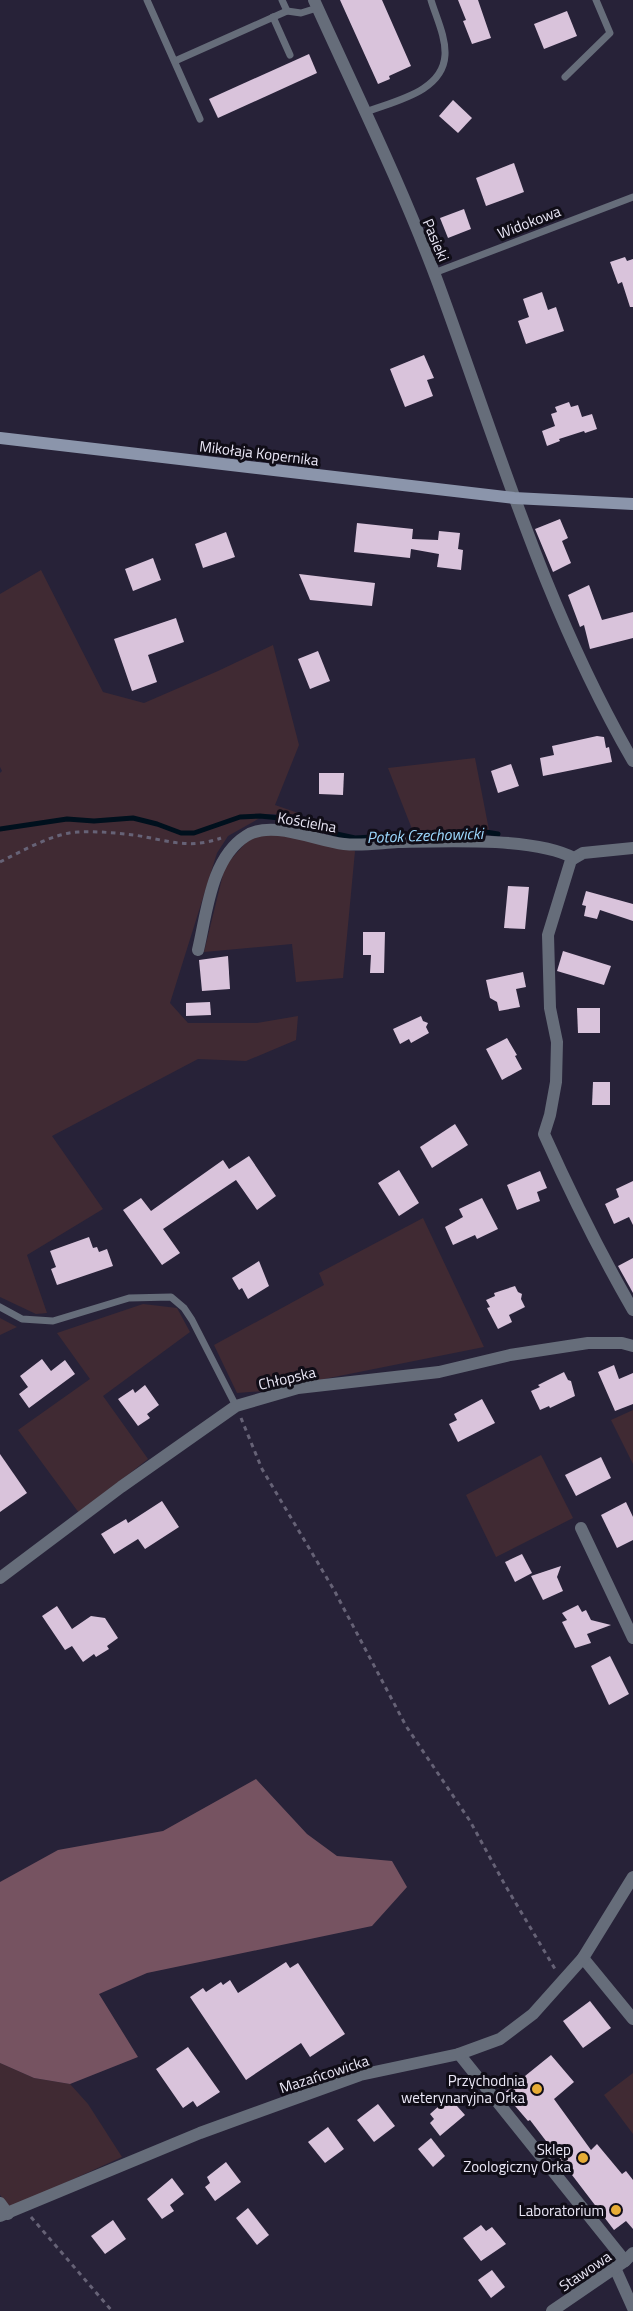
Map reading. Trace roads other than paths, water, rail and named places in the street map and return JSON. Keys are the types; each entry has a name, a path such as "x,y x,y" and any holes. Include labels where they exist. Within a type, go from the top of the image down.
{"street":[{"name":"Pasieki","path":"316,4 366,112 434,273 514,498"},
{"name":"Mikołaja Kopernika","path":"0,438 514,498 633,504"},
{"path":"514,498 556,606 602,707 633,761"},
{"name":"Kościelna","path":"198,950 218,870 229,848 257,831 291,832 343,844 451,842 535,846 561,851 574,858"},
{"path":"633,848 583,853 571,860 548,935 550,1008 557,1042 556,1082 544,1134 568,1189 633,1310"},
{"name":"Chłopska","path":"0,1578 121,1487 236,1406 298,1388 439,1372 510,1355 588,1343 622,1343 633,1346"},
{"path":"581,1528 633,1638"},
{"name":"Mazańcowicka","path":"3,2211 23,2207 200,2133 360,2075 459,2054 500,2039 533,2014 583,1958 633,1878"},
{"path":"583,1958 633,2019"},
{"path":"459,2054 625,2261 633,2308"},
{"name":"Stawowa","path":"552,2311 625,2261"}],"lane":[{"path":"147,0 200,119"},
{"path":"282,0 287,11"},
{"path":"366,112 415,93 427,87 437,78 443,67 444,42 431,0"},
{"path":"565,77 610,33 596,0"},
{"path":"174,61 287,11 301,14 316,4"},
{"path":"273,17 290,55"},
{"name":"Widokowa","path":"434,273 633,197"},
{"path":"0,1307 22,1319 53,1320 129,1298 171,1297 184,1308 192,1320 236,1406"}],"waterway":[{"name":"Potok Czechowicki","path":"0,829 67,819 94,821 133,818 181,833 194,833 240,817 260,816 299,820 332,833 355,838 480,831 498,834"}],"place":[{"name":"Przychodnia weterynaryjna Orka","path":"537,2089"},
{"name":"Sklep Zoologiczny Orka","path":"583,2158"},
{"name":"Laboratorium","path":"616,2210"}]}
